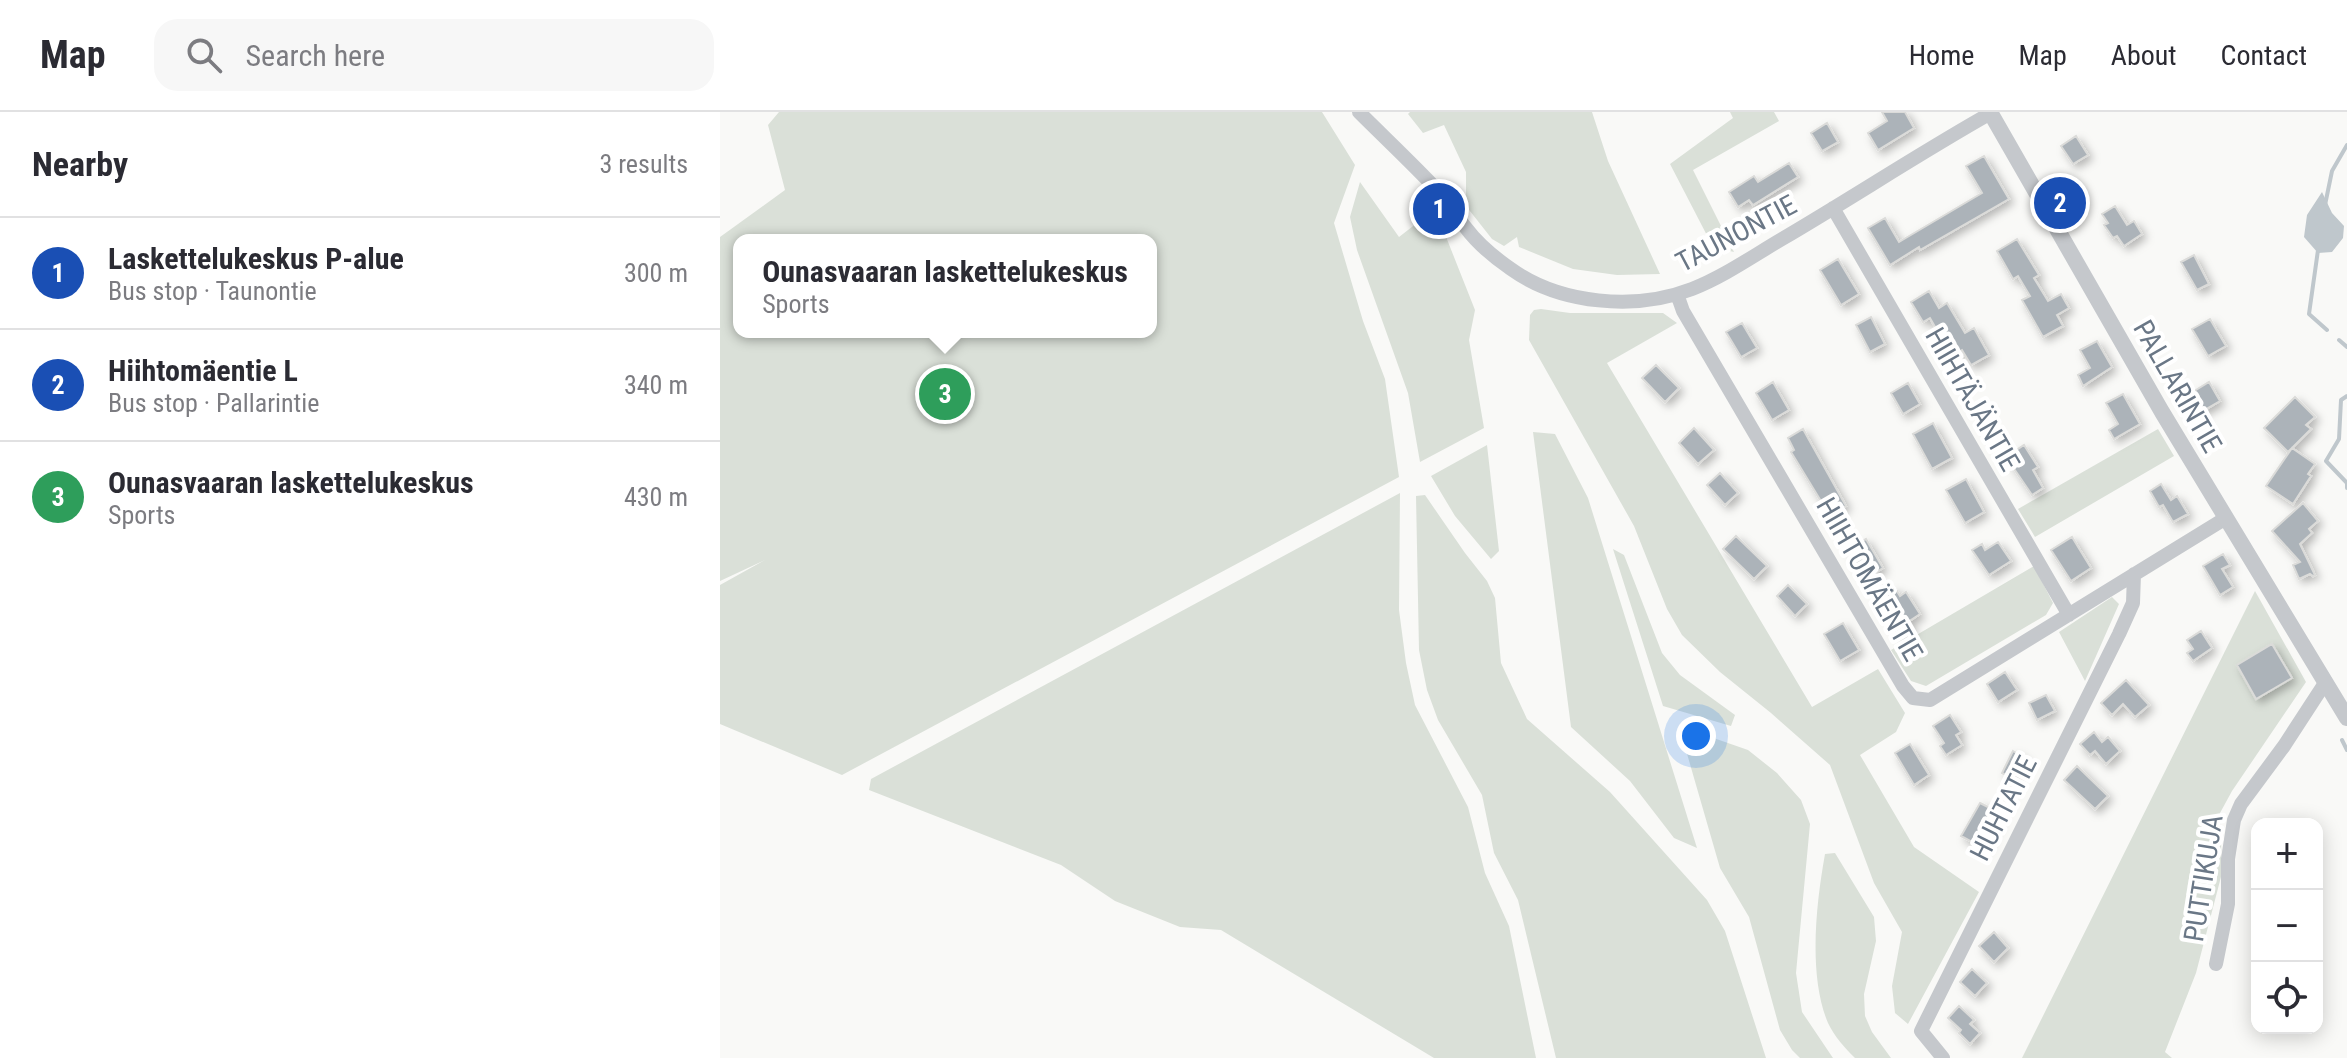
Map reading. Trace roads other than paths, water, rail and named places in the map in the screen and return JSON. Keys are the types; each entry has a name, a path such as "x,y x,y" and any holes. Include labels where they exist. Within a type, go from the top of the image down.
{"street":[{"name":"TAUNONTIE","path":"1359,112 1443,196 1478,241 1513,271 1559,293 1618,301 1677,294 1720,275 1990,113"},
{"name":"PALLARINTIE","path":"1990,113 2154,399 2347,718"},
{"name":"HIIHTÄJÄNTIE","path":"1833,208 2069,615"},
{"name":"HIIHTOMÄENTIE","path":"1677,294 1698,337 1903,686 1913,698 1930,700 2226,518"},
{"name":"HUHTATIE","path":"1943,1058 1921,1031 2119,634 2133,603 2134,574"},
{"name":"PUTTIKUJA","path":"2216,964 2228,904 2228,859 2234,820 2241,804 2325,683"}],"waterway":[{"path":"2325,205 2332,171 2347,145"},
{"path":"2318,250 2309,314 2327,330"},
{"path":"2339,340 2347,347"},
{"path":"2347,396 2341,400 2339,439 2326,461 2347,483 2347,488"},
{"path":"2342,740 2347,750"}],"place":[{"name":"Hiihtomäentie L","path":"2060,203"},
{"name":"Laskettelukeskus P-alue","path":"1439,209"},
{"name":"Ounasvaaran laskettelukeskus","path":"945,394"}]}
